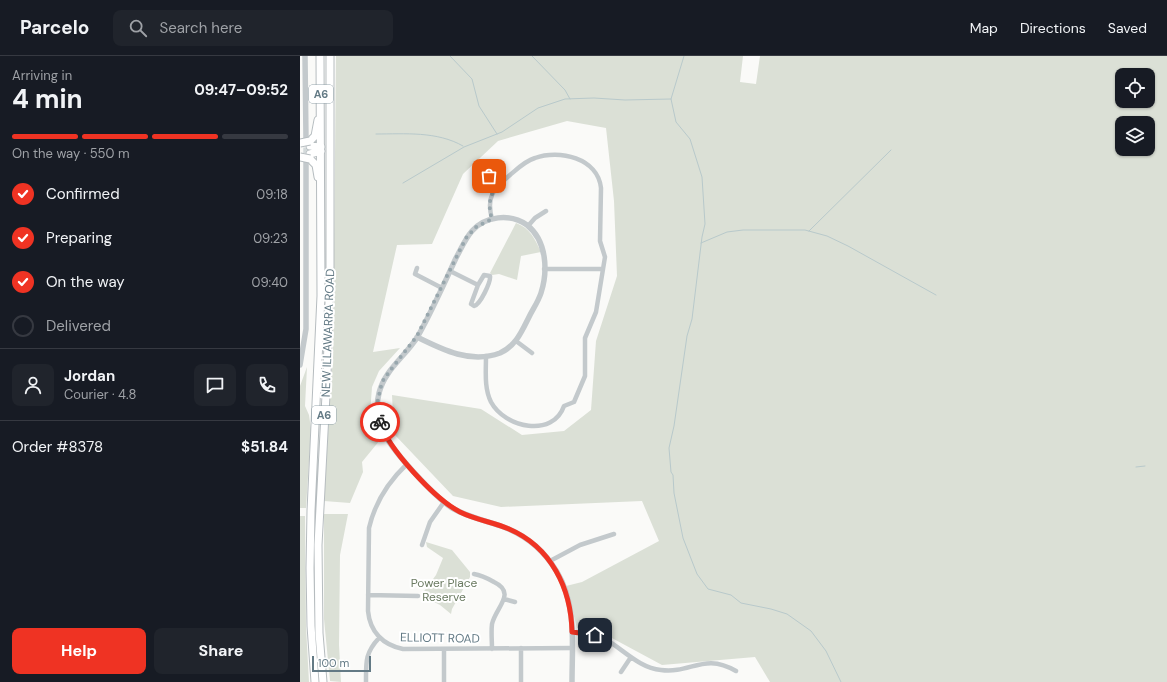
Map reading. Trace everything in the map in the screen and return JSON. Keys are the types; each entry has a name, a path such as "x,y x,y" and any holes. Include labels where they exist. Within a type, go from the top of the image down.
{"main road":[{"name":"NEW ILLAWARRA ROAD","path":"315,682 311,626 310,568 311,511 321,304 320,56"},
{"name":"NEW ILLAWARRA ROAD","path":"323,682 319,625 318,538 327,376 330,274 330,56"},
{"path":"300,158 308,149 316,134 318,111 321,104"},
{"path":"300,147 308,149 330,148"},
{"path":"300,154 308,149"},
{"path":"308,149 317,168 318,187 321,194"}],"street":[{"path":"300,365 304,347 306,322 308,149 303,126 305,56"},
{"path":"486,356 486,384 488,395 494,406 506,418 525,426 541,425 556,418 563,411 564,406 574,402 585,376 585,338 596,312 605,254 600,241 600,183 595,171 588,164 576,158 558,155 540,156 525,162 497,186 490,200 489,207 492,219"},
{"path":"476,170 489,176 497,186"},
{"path":"528,226 546,211"},
{"path":"417,336 455,354 486,356 503,352 516,342 541,293 544,270 544,253 541,243 528,226 511,218 492,219 480,224 469,234 417,336 382,382 377,404 378,417 382,431 389,442 407,464 444,502 471,517 498,525 519,534 541,550 550,561 566,591 571,611 572,682"},
{"path":"416,268 415,274 442,288"},
{"path":"544,270 603,269"},
{"path":"450,271 478,285"},
{"path":"484,275 490,276 490,281 478,304 474,306 471,302 478,285 484,275"},
{"path":"516,342 532,353"},
{"path":"366,682 367,654 379,638 368,617 368,537 372,517 386,488 396,474 407,464"},
{"path":"422,545 427,527 444,502"},
{"path":"550,561 580,545 614,534"},
{"path":"474,574 480,575 500,585 505,592 504,599 492,624 492,649"},
{"path":"368,595 418,596"},
{"path":"504,599 515,602"},
{"path":"572,632 595,635 605,639 647,667 661,670 676,670 711,663 725,665 736,671"},
{"name":"ELLIOTT ROAD","path":"379,638 392,646 403,649 572,648"},
{"path":"521,648 521,682"},
{"path":"444,649 444,682"},
{"path":"621,672 631,657"}],"green space":[{"path":"336,56 743,56 740,82 756,84 760,56 1167,56 1167,682 770,682 755,657 662,665 597,630 577,628 566,586 582,582 659,541 642,501 501,507 453,496 394,434 392,395 481,409 522,435 564,431 591,410 596,341 617,276 614,201 606,128 567,121 498,141 463,174 432,244 397,245 373,352 400,348 379,371 372,387 370,414 372,427 380,440 362,462 363,472 350,503 324,501 333,350"},
{"path":"516,223 528,231 534,238 541,252 521,256 517,280 499,274 492,275 490,273"},
{"path":"307,367 305,406 309,415 311,429 306,508 300,508 300,386"},
{"path":"324,514 348,514 340,555 339,645 341,682 330,681 324,619"},
{"path":"300,516 305,516 306,627 309,682 300,682"},
{"name":"Power Place Reserve","path":"426,542 452,550 470,572 470,577 452,609 451,614 440,605 422,596 436,575 443,558 427,547"}],"waterway":[{"path":"450,56 472,79 479,106 497,134"},
{"path":"532,56 565,90 570,99"},
{"path":"684,56 671,99 676,122 690,139 702,177 705,224 702,237 692,319 687,336 674,426 669,448 674,493 683,538 697,574 708,589 731,595 741,603 787,614 811,631 826,651 841,682"},
{"path":"403,183 464,147 502,132 538,108 565,99 671,99"},
{"path":"376,134 421,134 443,138 463,146"},
{"path":"809,231 891,150"},
{"path":"701,243 727,232 743,230 805,230 827,236 848,246 936,295"},
{"path":"1136,467 1145,466"}],"tunnel":[{"path":"306,139 306,161"}],"way so far":[{"path":"380,422 377,404 382,382 417,336 466,238 476,227 492,219 489,207 490,200 497,186 489,176"}],"route":[{"path":"380,422 382,431 389,442 407,464 444,502 471,517 508,528 541,550 557,572 566,591 570,604 572,632 595,635"}]}
